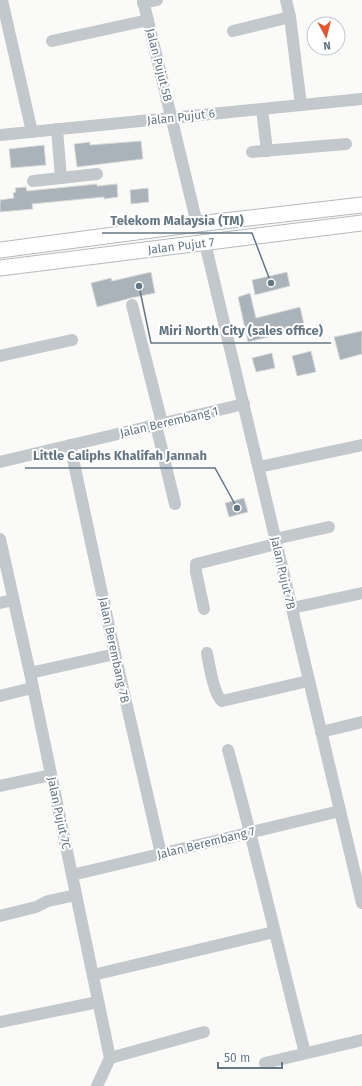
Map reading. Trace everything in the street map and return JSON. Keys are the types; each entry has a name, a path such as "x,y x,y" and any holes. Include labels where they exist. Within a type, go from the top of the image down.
{"main road":[{"name":"Jalan Pujut 7","path":"0,250 197,224 362,205"},
{"name":"Jalan Pujut 7","path":"0,268 362,223"},
{"path":"0,263 10,262 35,264"}],"street":[{"path":"2,0 32,132"},
{"path":"143,2 157,0"},
{"path":"286,0 290,17 301,105"},
{"name":"Jalan Pujut 5B","path":"143,2 197,224"},
{"path":"232,31 290,17"},
{"path":"52,41 148,20"},
{"name":"Jalan Pujut 6","path":"0,135 362,99"},
{"path":"262,109 267,151"},
{"path":"57,129 61,178"},
{"path":"252,152 346,144"},
{"path":"33,181 97,174"},
{"name":"Jalan Pujut 7B","path":"205,243 362,903"},
{"path":"132,305 159,424 174,504"},
{"path":"0,356 72,340"},
{"name":"Jalan Berembang 1","path":"0,462 244,404"},
{"name":"Jalan Berembang 7B","path":"70,445 115,654 161,854"},
{"path":"259,467 362,445"},
{"path":"204,609 196,572 196,564 329,527"},
{"name":"Jalan Pujut 7C","path":"0,539 30,673 110,1058"},
{"path":"292,608 362,593"},
{"path":"0,603 13,600"},
{"path":"207,653 216,692 219,699 222,701 308,681"},
{"path":"30,673 115,654"},
{"path":"0,696 32,688"},
{"path":"321,732 362,722"},
{"path":"228,750 251,832 274,932 305,1053"},
{"path":"0,786 51,774"},
{"name":"Jalan Berembang 7","path":"72,875 340,811"},
{"path":"0,916 36,907 48,901 76,895"},
{"path":"93,975 274,932"},
{"path":"0,1022 98,1002"},
{"path":"97,1086 110,1058 204,1032"},
{"path":"265,1063 362,1040"}],"building":[{"path":"141,141 143,159 77,167 74,144 90,142 90,145"},
{"path":"44,145 46,165 11,168 9,149"},
{"path":"97,184 97,186 117,184 118,197 32,204 33,209 0,212 0,200 14,198 13,193 16,192 15,188 26,187 27,191"},
{"path":"148,188 149,202 131,204 130,190"},
{"path":"151,272 155,293 97,307 91,283 111,278 112,281"},
{"path":"287,272 290,286 255,295 252,280"},
{"path":"250,293 256,318 300,307 305,328 248,342 238,297"},
{"path":"362,331 362,354 340,360 334,337"},
{"path":"311,351 316,372 297,376 292,356"},
{"path":"272,353 275,368 256,372 252,358"},
{"path":"244,498 248,512 229,517 225,503"}],"place":[{"name":"Telekom Malaysia (TM)","path":"271,283"},
{"name":"Miri North City (sales office)","path":"139,286"},
{"name":"Little Caliphs Khalifah Jannah","path":"237,508"}]}
